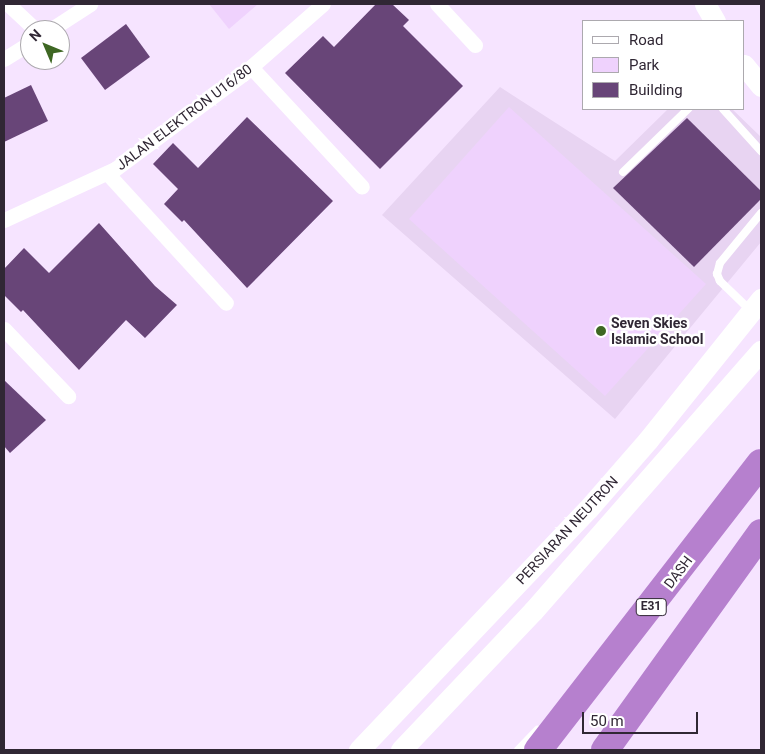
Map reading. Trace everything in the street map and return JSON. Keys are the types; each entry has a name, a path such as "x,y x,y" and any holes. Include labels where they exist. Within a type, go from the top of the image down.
{"highway":[{"name":"DASH","path":"538,750 761,463"},
{"path":"605,750 761,533"}],"street":[{"path":"8,4 25,20"},
{"path":"65,20 90,4"},
{"name":"JALAN ELEKTRON U16/80","path":"4,220 107,173 251,67 323,4"},
{"path":"436,4 475,45"},
{"path":"705,4 714,20"},
{"path":"4,59 20,49"},
{"path":"745,66 761,86"},
{"path":"251,67 362,187"},
{"path":"107,173 226,303"},
{"name":"PERSIARAN NEUTRON","path":"359,750 588,509 648,440 756,305"},
{"path":"4,329 68,396"},
{"name":"PERSIARAN NEUTRON","path":"401,750 533,611 761,350"}],"lane":[{"path":"623,172 687,110"},
{"path":"724,110 761,152"},
{"path":"756,305 720,281 717,274 720,264 761,213"},
{"path":"558,707 645,614"},
{"path":"518,750 545,722"}],"shaded area":[{"name":"Seven Skies Islamic School","path":"500,87 615,161 667,110 733,110 761,137 761,242 615,419 382,215"}],"green space":[{"path":"209,4 258,4 229,29"},
{"path":"509,107 706,284 605,396 409,219"}],"building":[{"path":"376,4 392,4 409,20 403,26 463,86 380,169 285,73 323,36 334,47"},
{"path":"126,24 150,57 105,90 81,58"},
{"path":"31,85 48,121 4,142 4,98"},
{"path":"247,117 333,201 247,288 184,220 182,222 164,204 178,189 153,164 173,143 198,168"},
{"path":"687,118 761,191 761,199 694,267 613,188"},
{"path":"99,223 155,286 177,305 145,338 126,320 79,370 23,310 21,312 4,295 4,269 24,248 49,273"},
{"path":"4,380 46,420 10,453 4,446"}],"place":[{"name":"Seven Skies Islamic School","path":"601,331"}]}
